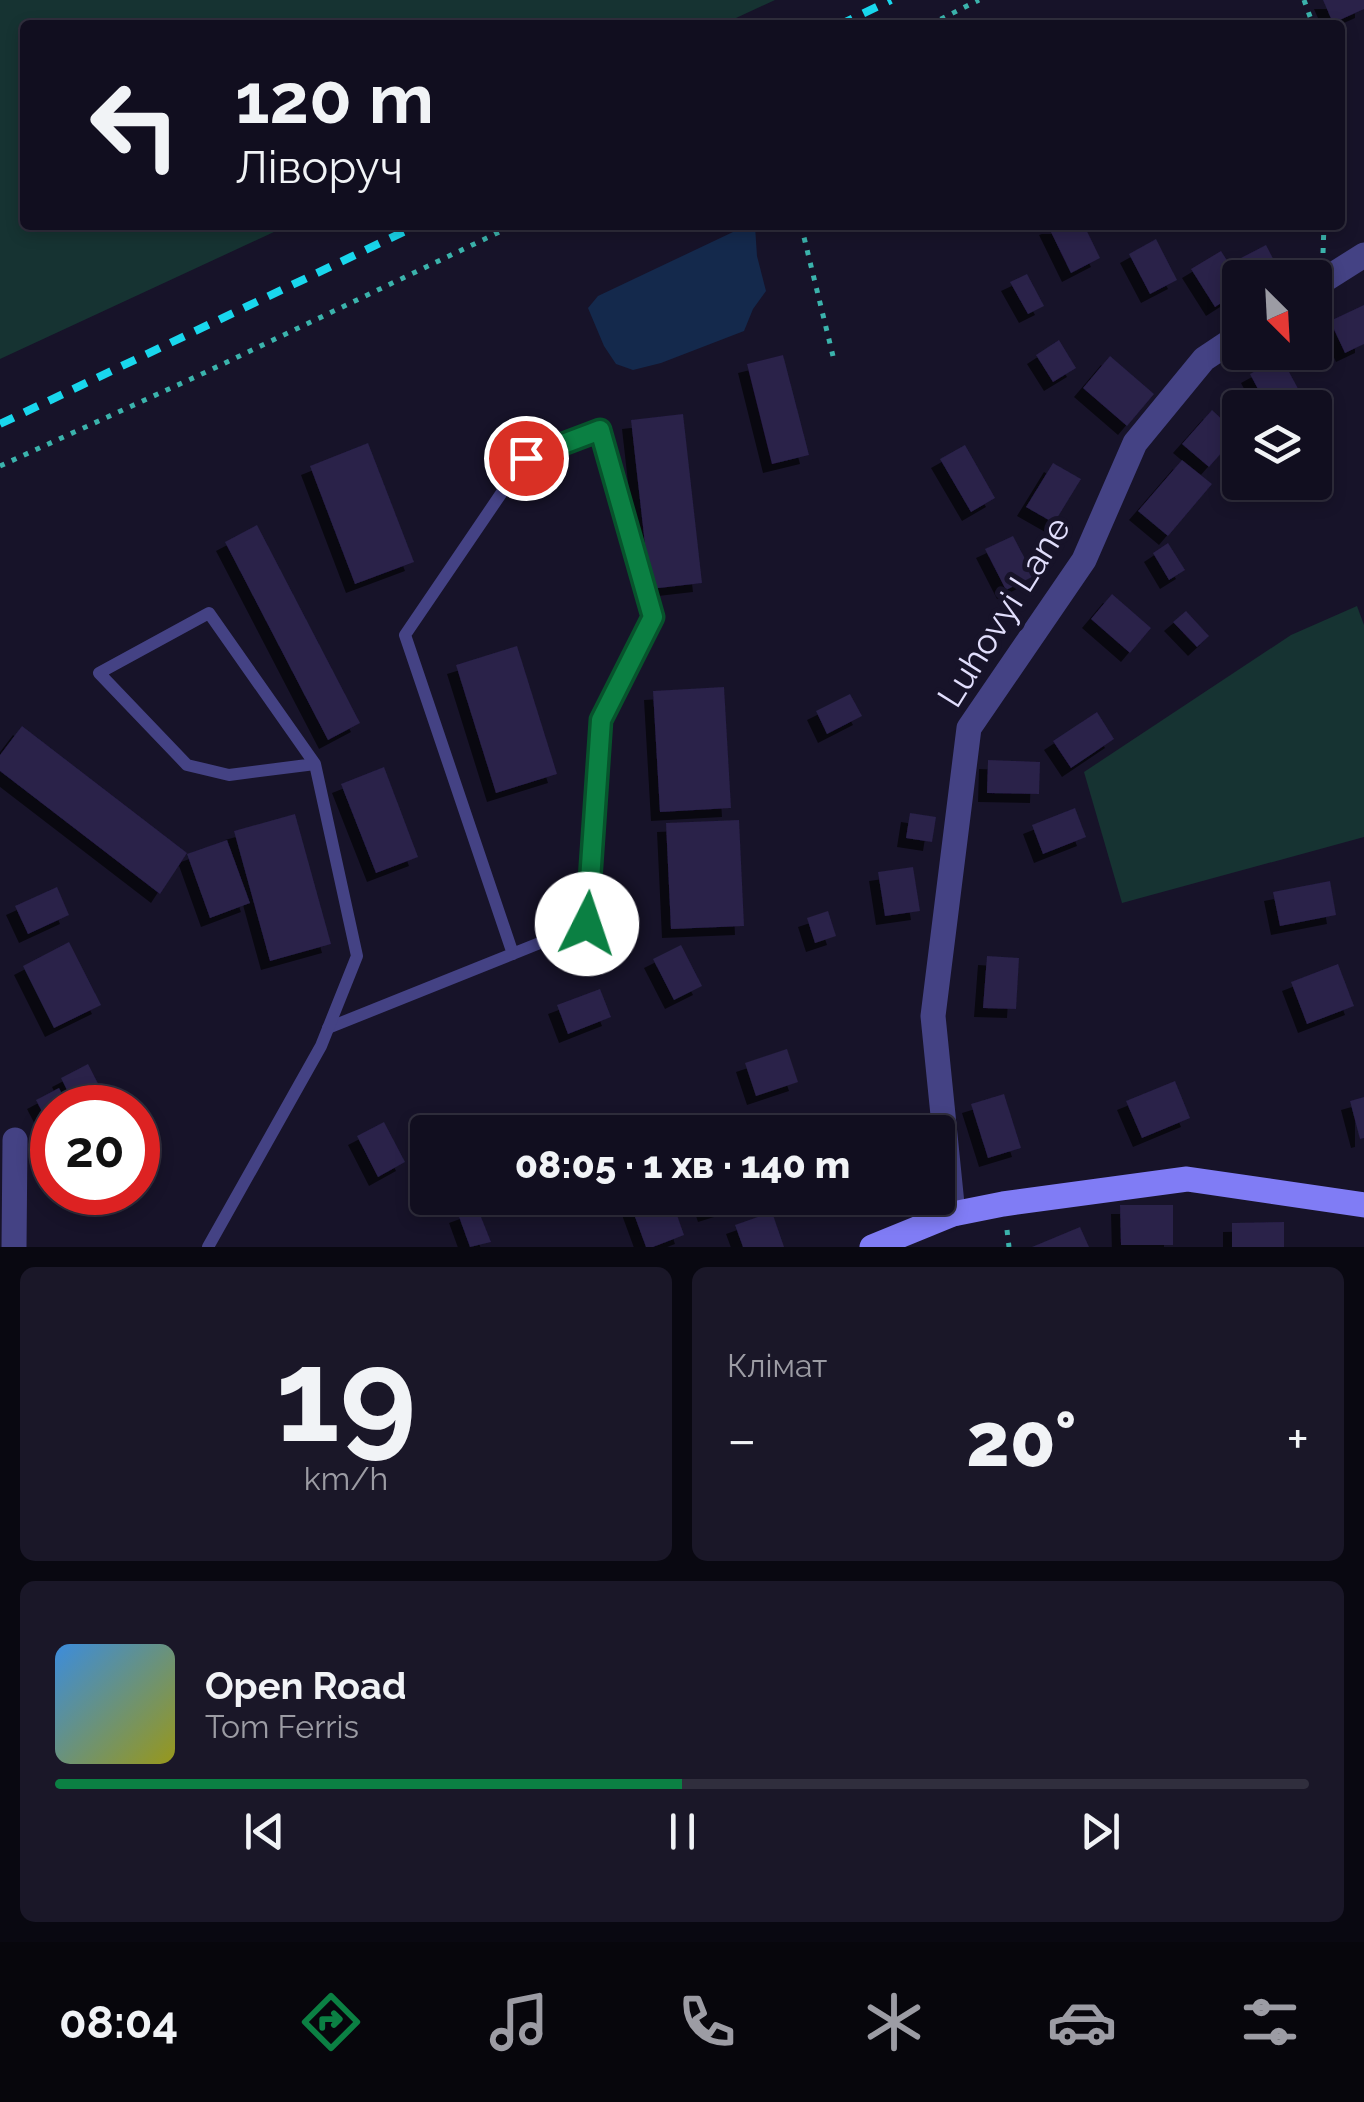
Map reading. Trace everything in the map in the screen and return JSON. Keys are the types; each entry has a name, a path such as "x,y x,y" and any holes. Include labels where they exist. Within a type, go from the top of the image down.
{"street":[{"path":"1332,275 1364,255"},
{"name":"Luhovyi Lane","path":"942,1115 933,1016 969,728 1084,560 1135,443 1204,359 1222,348"},
{"path":"14,1247 15,1140"},
{"path":"955,1213 1186,1179 1364,1205"},
{"path":"872,1247 950,1215"}],"lane":[{"path":"328,1028 513,954 587,924 601,720 653,617 600,430 526,458 406,634 513,954"},
{"path":"208,1247 321,1046 357,956 315,764 210,613 99,673 187,765 230,775 315,764"}],"path":[{"path":"939,20 979,0"},
{"path":"0,466 204,374 504,230"},
{"path":"803,230 833,356"}],"green space":[{"path":"0,0 775,0 732,20 20,20 20,230 278,230 0,359"},
{"path":"1357,606 1364,625 1364,837 1122,903 1084,772 1291,635"}],"water":[{"path":"755,230 766,291 744,331 661,363 633,370 616,364 588,308 598,296 733,232"}],"building":[{"path":"1323,0 1364,0 1364,9 1332,20"},
{"path":"1050,230 1086,230 1100,258 1071,273"},
{"path":"1156,239 1177,280 1150,294 1129,254"},
{"path":"1266,245 1274,260 1239,260"},
{"path":"1221,251 1227,260 1222,260 1222,303 1215,307 1191,269"},
{"path":"1027,274 1044,306 1028,314 1010,282"},
{"path":"1364,305 1364,344 1345,353 1332,320"},
{"path":"1059,340 1076,368 1053,382 1036,355"},
{"path":"783,355 809,455 772,464 747,364"},
{"path":"1110,356 1154,394 1127,426 1083,388"},
{"path":"1257,370 1288,370 1299,390 1258,390 1250,374"},
{"path":"1212,410 1222,419 1222,452 1209,467 1182,444"},
{"path":"683,414 702,583 650,589 631,420"},
{"path":"368,443 414,562 355,584 310,466"},
{"path":"965,445 995,498 971,512 940,459"},
{"path":"1182,460 1212,484 1168,536 1138,511"},
{"path":"1053,463 1081,479 1054,523 1026,507"},
{"path":"257,525 360,723 328,740 225,542"},
{"path":"1013,536 1034,576 1006,590 985,549"},
{"path":"1168,543 1185,570 1169,580 1153,553"},
{"path":"1112,594 1151,628 1130,653 1091,619"},
{"path":"1186,611 1209,636 1197,647 1173,622"},
{"path":"517,646 557,774 496,793 456,665"},
{"path":"724,687 731,808 660,812 653,691"},
{"path":"850,694 862,716 827,734 816,711"},
{"path":"1097,712 1114,739 1071,768 1053,741"},
{"path":"22,726 187,853 160,894 0,771 0,755"},
{"path":"988,760 1040,762 1039,794 987,793"},
{"path":"384,767 418,857 376,873 341,784"},
{"path":"1075,808 1086,837 1043,854 1032,825"},
{"path":"910,813 936,817 932,842 906,838"},
{"path":"295,814 331,944 270,961 234,831"},
{"path":"739,820 744,926 671,929 666,823"},
{"path":"227,840 250,903 210,918 187,854"},
{"path":"913,867 920,911 885,916 878,872"},
{"path":"1330,881 1336,915 1280,926 1273,892"},
{"path":"57,887 69,915 28,934 15,906"},
{"path":"828,911 836,936 815,943 807,918"},
{"path":"69,942 101,1005 54,1028 23,966"},
{"path":"681,945 702,986 674,1000 653,959"},
{"path":"987,956 1019,958 1016,1009 983,1008"},
{"path":"1338,964 1354,1006 1307,1024 1291,982"},
{"path":"600,989 611,1017 568,1034 557,1005"},
{"path":"787,1049 798,1082 756,1096 745,1063"},
{"path":"88,1064 99,1085 64,1085 61,1078"},
{"path":"1175,1081 1190,1118 1142,1138 1126,1101"},
{"path":"1004,1094 1021,1148 988,1158 971,1104"},
{"path":"1364,1097 1364,1138 1360,1139 1350,1101"},
{"path":"384,1122 405,1162 378,1177 357,1136"},
{"path":"1120,1205 1173,1205 1173,1245 1121,1245"},
{"path":"458,1215 480,1215 491,1242 470,1247"},
{"path":"634,1215 677,1215 684,1235 646,1247"},
{"path":"773,1215 784,1247 743,1247 735,1225"},
{"path":"1284,1222 1284,1247 1232,1247 1232,1223"},
{"path":"1080,1227 1089,1247 1032,1247"}],"railway":[{"path":"849,20 891,0"},
{"path":"0,424 407,230"}],"route":[{"path":"526,458 600,430 653,617 601,720 587,924"}]}
